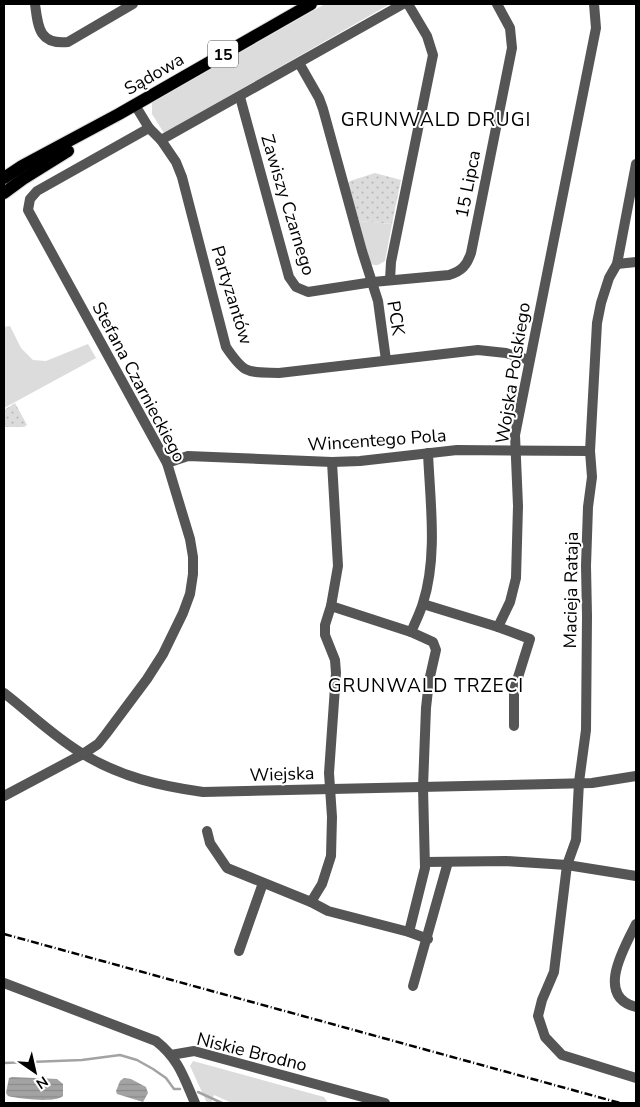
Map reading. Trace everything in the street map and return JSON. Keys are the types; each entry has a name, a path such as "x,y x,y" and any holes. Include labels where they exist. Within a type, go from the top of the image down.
{"main road":[{"name":"Sądowa","path":"4,178 22,166 119,114 311,4"},
{"name":"Sądowa","path":"4,193 23,179 88,139 119,114"}],"street":[{"path":"35,4 41,33 50,41 56,43 68,42 133,4"},
{"path":"162,140 403,4"},
{"path":"390,280 391,262 433,55 427,36 408,4"},
{"name":"15 Lipca","path":"390,280 449,275 465,267 468,260 512,48 510,28 497,4"},
{"name":"Wojska Polskiego","path":"498,627 510,602 516,578 518,506 515,435 596,28 594,4"},
{"name":"PCK","path":"299,63 323,109 362,251 373,282 382,324 386,360"},
{"name":"Zawiszy Czarnego","path":"240,96 292,283 296,287 308,292 390,280"},
{"name":"Partyzantów","path":"135,105 149,128 162,140 176,162 182,177 226,347 238,365 251,372 279,373 478,350 506,353 529,360"},
{"name":"Stefana Czarnieckiego","path":"83,754 98,744 106,734 147,679 174,633 190,594 193,557 186,522 167,463 28,210 30,199 43,186 149,128"},
{"name":"Macieja Rataja","path":"636,164 617,264 609,278 601,302 597,323 590,451 592,478 588,507 586,566 586,730 579,782 576,840 568,865 554,972 542,1000 538,1016 545,1037 562,1055 636,1078"},
{"path":"617,264 636,262"},
{"name":"Wincentego Pola","path":"167,463 188,456 332,462 360,461 428,452 590,451"},
{"path":"411,632 423,604 430,569 432,540 428,452"},
{"path":"311,902 322,884 331,856 332,817 329,773 336,673 335,660 325,635 324,625 331,606 338,566 332,462"},
{"path":"423,604 530,639 514,690 514,726"},
{"path":"331,606 411,632 433,642 436,650 429,681 426,708 423,787 425,862 408,932"},
{"name":"Wiejska","path":"4,693 83,754 117,772 164,787 203,792 423,787 592,783 636,776"},
{"path":"4,796 83,754"},
{"path":"207,831 210,843 227,868 334,913 428,939"},
{"path":"425,862 506,861 568,865 636,876"},
{"path":"413,986 428,939 448,862"},
{"path":"239,951 263,883"},
{"path":"636,924 625,947 614,983 616,992 621,999 636,1007"},
{"name":"Niskie Brodno","path":"4,983 156,1041 171,1055 194,1051 386,1103"},
{"path":"171,1055 196,1103"}],"shaded area":[{"path":"325,4 390,4 164,133 152,114 152,103"},
{"path":"375,173 401,180 392,224 359,221 348,183"},
{"path":"359,221 392,224 385,261 378,265 373,265 370,262"},
{"path":"10,326 21,348 33,360 46,361 88,344 96,358 4,408 4,327"},
{"path":"15,403 27,425 24,427 5,427 4,410"},
{"path":"193,1061 324,1097 328,1103 232,1103 214,1095 211,1103 207,1103 190,1066"},
{"path":"9,1078 57,1079 63,1084 63,1096 45,1100 8,1096 6,1093"},
{"path":"124,1078 131,1079 146,1087 148,1093 143,1102 117,1094 116,1091 120,1081"}],"waterway":[{"path":"4,1063 82,1060 120,1055 137,1060 153,1069 166,1078 174,1089 180,1089"},
{"path":"198,1092 222,1103"}],"railway":[{"path":"4,934 620,1103"}],"district":[{"name":"GRUNWALD DRUGI","path":"436,119"},
{"name":"GRUNWALD TRZECI","path":"426,685"}]}
